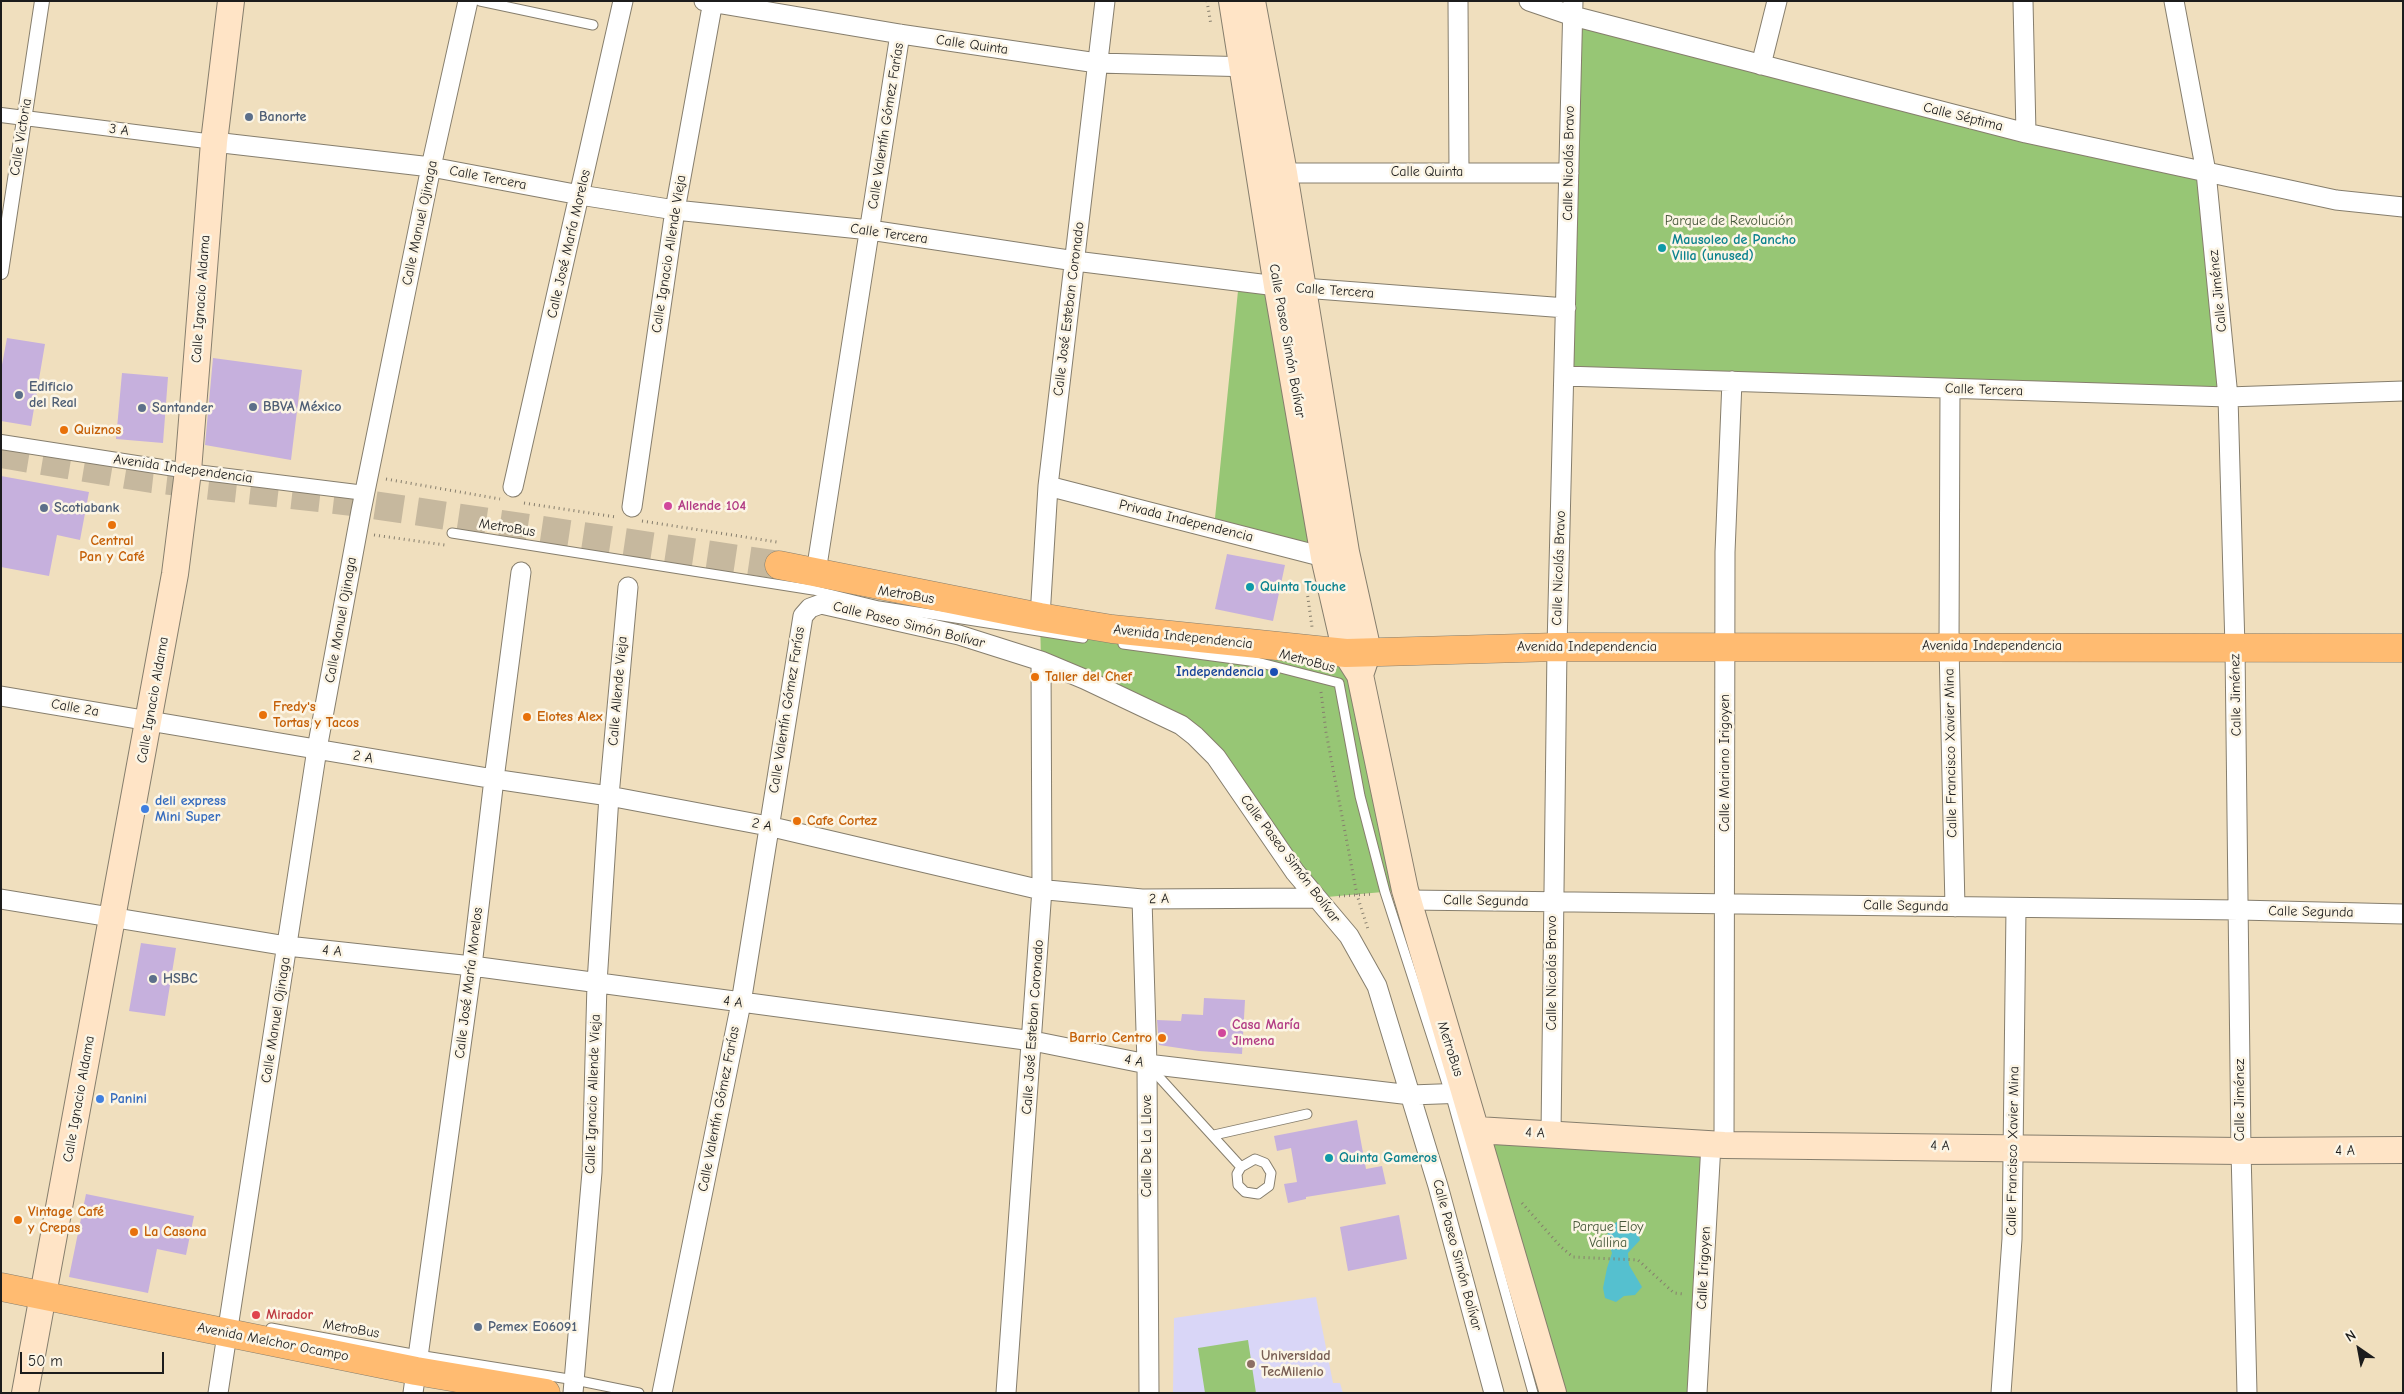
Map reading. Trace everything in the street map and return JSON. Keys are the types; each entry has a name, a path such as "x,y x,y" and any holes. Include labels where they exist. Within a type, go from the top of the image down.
{"main road":[{"name":"Calle Ignacio Aldama","path":"25,1393 112,918 142,735 175,574 188,471 214,142 231,1"},
{"name":"Calle Paseo Simón Bolívar","path":"1232,1 1253,67 1272,173 1290,287 1324,557 1358,660"},
{"name":"Calle Paseo Simón Bolívar","path":"1252,1 1253,67"},
{"name":"Calle Paseo Simón Bolívar","path":"1290,287 1346,552 1358,660 1397,896 1458,1093 1477,1130 1553,1393"},
{"name":"Avenida Independencia","path":"780,554 816,572 1040,618 1358,660 1557,647 2403,648"},
{"name":"4 A","path":"1477,1130 1717,1144 2241,1151 2403,1150"},
{"name":"Avenida Melchor Ocampo","path":"1,1287 45,1286 229,1323 416,1373 546,1393"}],"street":[{"name":"Calle Victoria","path":"1,272 42,1"},
{"name":"Calle Manuel Ojinaga","path":"218,1393 317,749 367,484 431,167 468,1"},
{"name":"Calle José María Morelos","path":"514,497 623,1"},
{"name":"Calle José Esteban Coronado","path":"1040,618 1048,486 1076,261 1105,1"},
{"path":"1458,1 1459,172"},
{"name":"Calle Séptima","path":"1529,1 1573,8 1761,65 2026,133 2336,200 2403,207"},
{"path":"1761,65 1777,1"},
{"path":"2023,1 2026,133"},
{"name":"Calle Jiménez","path":"2174,1 2206,172 2228,397 2235,648 2241,1151 2248,1393"},
{"name":"Calle Quinta","path":"710,2 900,34 1097,62 1253,67"},
{"name":"Calle Ignacio Allende Vieja","path":"631,515 675,210 710,2"},
{"name":"Calle Nicolás Bravo","path":"1551,1134 1552,902 1573,8"},
{"name":"Calle Valentín Gómez Farías","path":"816,572 900,34"},
{"path":"1,115 24,118"},
{"name":"3 A","path":"24,118 214,142"},
{"name":"Calle Tercera","path":"214,142 431,167 580,195 675,210 870,230 1076,261 1290,287 1566,308"},
{"name":"Calle Quinta","path":"1272,173 1569,173"},
{"name":"Calle Tercera","path":"1564,376 1950,390 2228,397 2403,391"},
{"name":"Calle Mariano Irigoyen","path":"1717,1144 1726,904 1725,552 1732,381"},
{"name":"Calle Francisco Xavier Mina","path":"1950,390 1949,646 1955,907"},
{"name":"Avenida Independencia","path":"1,442 188,471 367,484"},
{"name":"Privada Independencia","path":"1048,486 1324,557"},
{"name":"Calle José María Morelos","path":"416,1373 472,966 494,779 522,572"},
{"name":"Calle Allende Vieja","path":"609,796 628,587"},
{"name":"Calle Paseo Simón Bolívar","path":"802,616 810,608 821,604 959,635 1041,661 1163,716 1196,736 1216,757 1290,864 1349,936 1377,986 1411,1095 1494,1393"},
{"name":"Calle Valentín Gómez Farías","path":"662,1393 741,1003 802,616"},
{"name":"Calle José Esteban Coronado","path":"1006,1393 1033,1041 1042,890 1041,661"},
{"name":"Calle 2a","path":"2,698 142,735"},
{"name":"2 A","path":"142,735 317,749 609,796 768,826 1042,890 1142,899 1316,898"},
{"name":"Calle Ignacio Allende Vieja","path":"574,1386 592,1172 596,983 609,796"},
{"name":"Calle Segunda","path":"1397,896 1552,902 2239,910 2403,914"},
{"name":"4 A","path":"1,899 287,946 472,966 1033,1041 1147,1064 1411,1095 1458,1093"},
{"name":"Calle De La Llave","path":"1142,899 1147,1064 1149,1393"},
{"name":"Calle Francisco Xavier Mina","path":"2001,1393 2012,1240 2016,908"},
{"name":"Calle Irigoyen","path":"1697,1393 1702,1295 1717,1144"}],"lane":[{"path":"480,1 593,25"},
{"name":"MetroBus","path":"452,533 813,590 879,606 1096,640"},
{"name":"MetroBus","path":"1115,642 1257,662 1339,683 1360,796 1397,896"},
{"path":"1147,1064 1242,1167"},
{"name":"MetroBus","path":"1458,1093 1533,1393"},
{"path":"1214,1135 1307,1114"},
{"name":"MetroBus","path":"258,1325 416,1373 639,1393"}],"path":[{"path":"367,484 514,497 631,515 780,554"},
{"path":"1316,898 1397,896"},
{"path":"1518,1199 1561,1247 1573,1257 1638,1260 1674,1293 1702,1295"}],"shaded area":[{"name":"Universidad TecMilenio","path":"1316,1297 1333,1383 1340,1383 1343,1393 1173,1393 1174,1318"}],"green space":[{"name":"Parque de Revolución","path":"1573,16 2206,172 2228,397 1564,376"},
{"path":"1239,281 1277,286 1324,557 1214,528"},
{"path":"1040,617 1346,653 1405,890 1316,898 1198,739 1041,661"},
{"name":"Parque Eloy Vallina","path":"1477,1130 1711,1144 1697,1393 1553,1393"},
{"path":"1248,1340 1256,1393 1205,1393 1198,1348"}],"water":[{"path":"1616,1222 1633,1226 1638,1232 1640,1240 1628,1253 1629,1265 1642,1287 1635,1295 1624,1296 1616,1302 1605,1298 1603,1288 1612,1253 1606,1236"}],"building":[{"name":"Edificio del Real","path":"7,338 45,344 31,426 1,421 1,370"},
{"name":"BBVA México","path":"213,358 302,370 291,460 205,445"},
{"name":"Santander","path":"122,373 168,377 163,443 116,439"},
{"name":"Scotiabank","path":"1,476 89,492 80,540 57,535 49,576 1,567"},
{"name":"Quinta Touche","path":"1227,554 1285,565 1273,621 1215,609"},
{"name":"HSBC","path":"141,943 176,948 165,1016 129,1011"},
{"name":"Casa María Jimena","path":"1204,998 1245,1000 1242,1054 1199,1051 1159,1045 1157,1020 1181,1021 1182,1014 1203,1015"},
{"name":"Quinta Gameros","path":"1357,1120 1366,1169 1382,1166 1386,1184 1306,1197 1306,1199 1288,1203 1284,1184 1297,1182 1291,1148 1277,1151 1274,1136"},
{"name":"La Casona","path":"86,1194 194,1216 186,1255 157,1249 148,1293 69,1277"},
{"path":"1399,1215 1407,1259 1348,1271 1340,1227"}],"tunnel":[{"path":"1,454 152,479 353,502 779,565"}],"place":[{"name":"Banorte","path":"249,117"},
{"name":"Mausoleo de Pancho Villa (unused)","path":"1662,248"},
{"name":"Edificio del Real","path":"19,395"},
{"name":"BBVA México","path":"253,407"},
{"name":"Santander","path":"142,408"},
{"name":"Quiznos","path":"64,430"},
{"name":"Allende 104","path":"668,506"},
{"name":"Scotiabank","path":"44,508"},
{"name":"Central Pan y Café","path":"112,525"},
{"name":"Quinta Touche","path":"1250,587"},
{"name":"Independencia","path":"1274,672"},
{"name":"Taller del Chef","path":"1035,677"},
{"name":"Fredy's Tortas y Tacos","path":"263,715"},
{"name":"Elotes Alex","path":"527,717"},
{"name":"deli express Mini Super","path":"145,809"},
{"name":"Cafe Cortez","path":"797,821"},
{"name":"HSBC","path":"153,979"},
{"name":"Casa María Jimena","path":"1222,1033"},
{"name":"Barrio Centro","path":"1162,1038"},
{"name":"Panini","path":"100,1099"},
{"name":"Quinta Gameros","path":"1329,1158"},
{"name":"Vintage Café y Crepas","path":"18,1220"},
{"name":"La Casona","path":"134,1232"},
{"name":"Mirador","path":"256,1315"},
{"name":"Pemex E06091","path":"478,1327"},
{"name":"Universidad TecMilenio","path":"1251,1364"}]}
